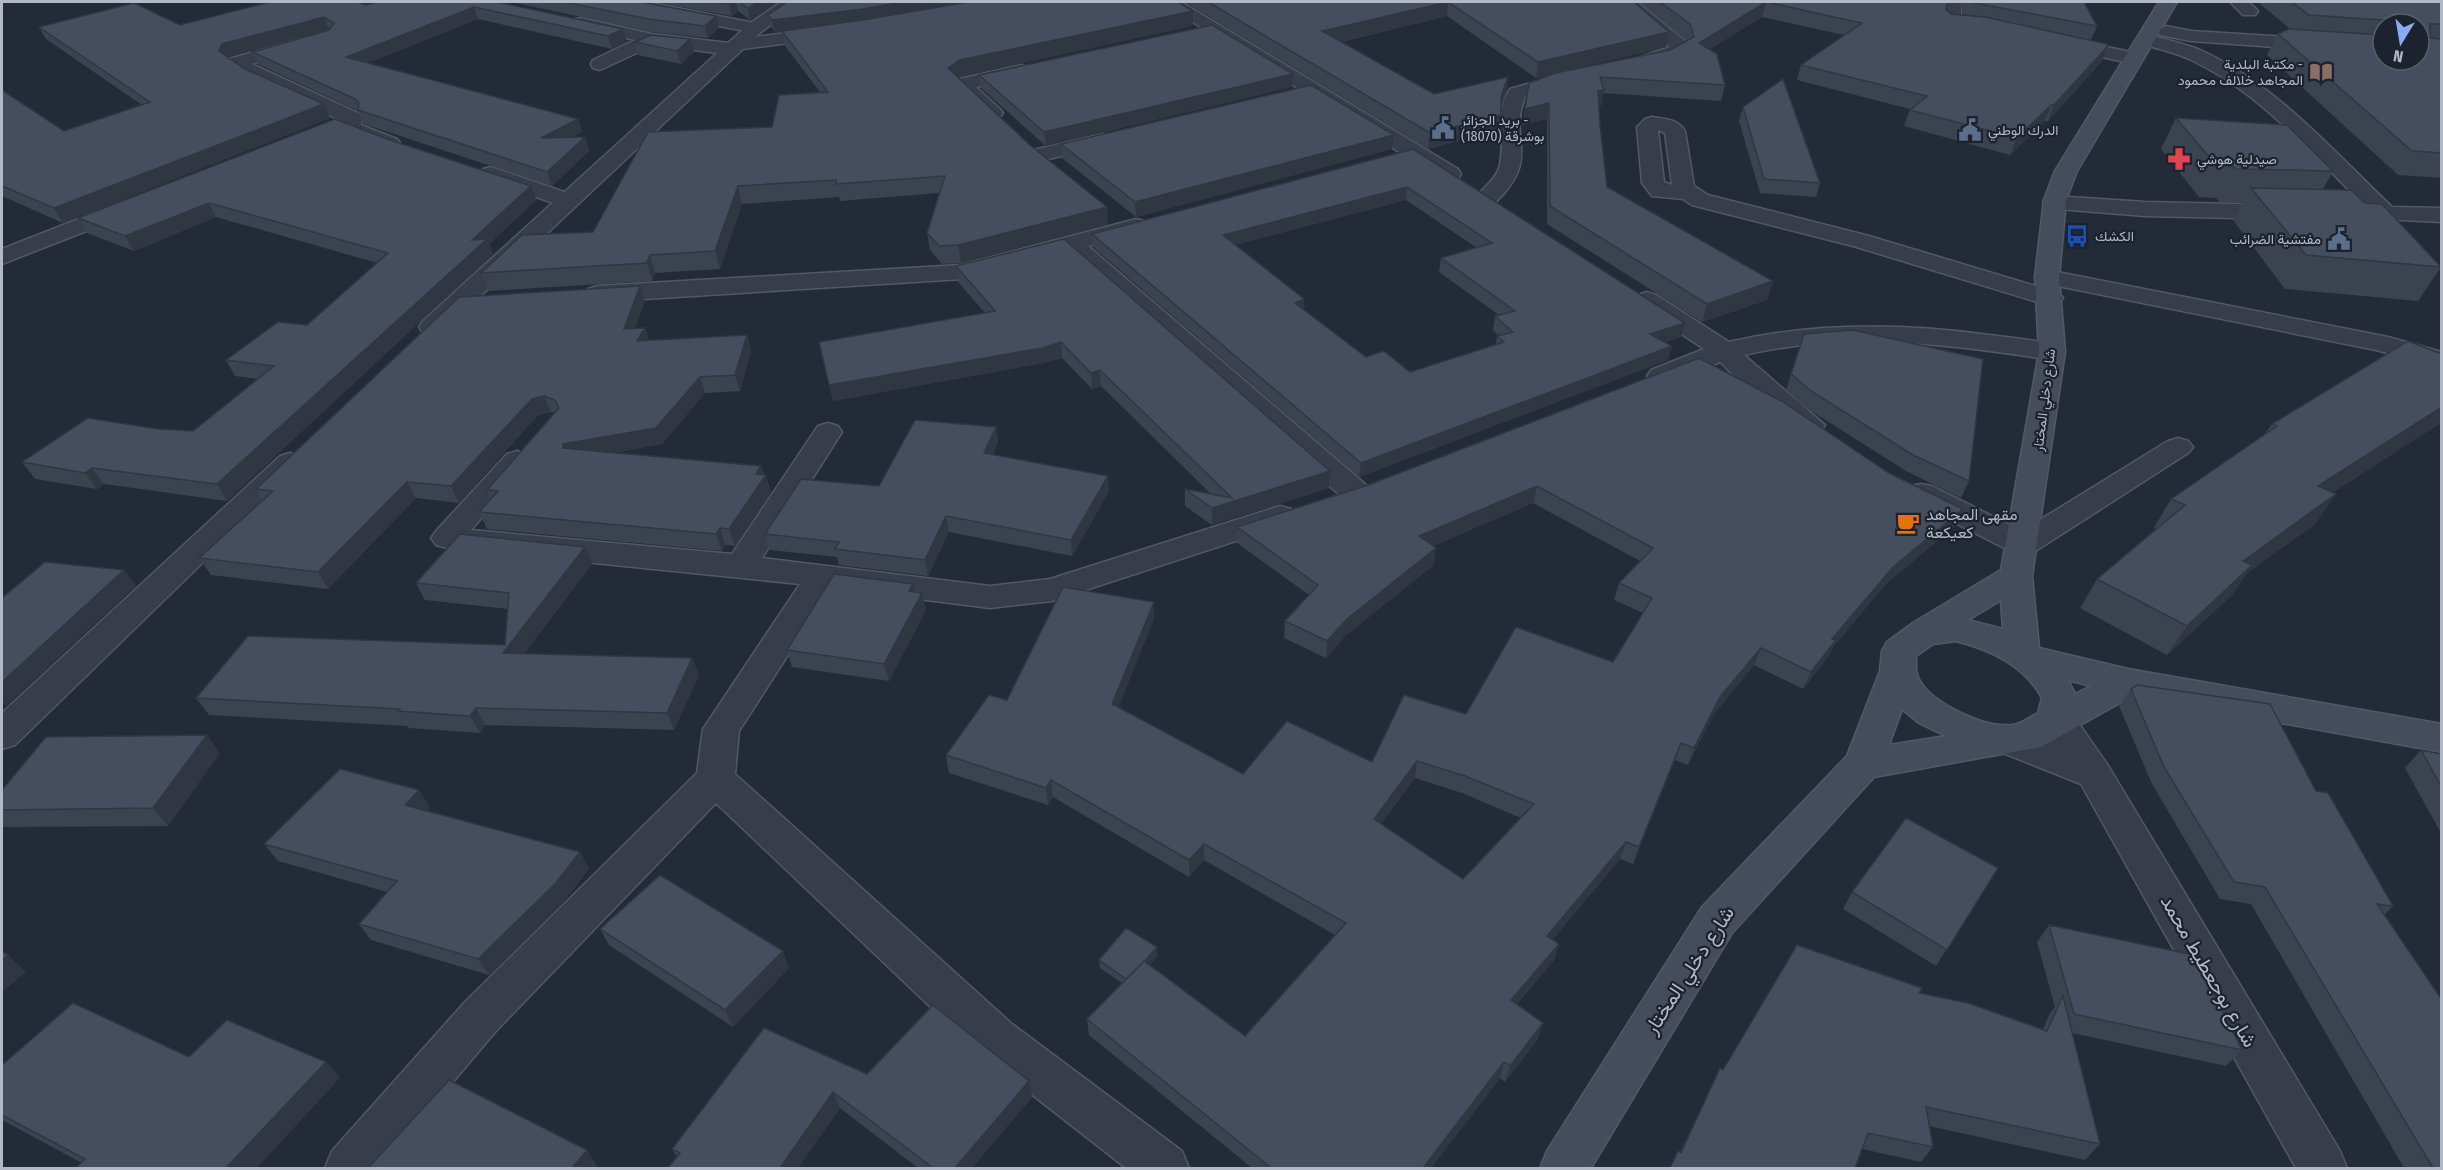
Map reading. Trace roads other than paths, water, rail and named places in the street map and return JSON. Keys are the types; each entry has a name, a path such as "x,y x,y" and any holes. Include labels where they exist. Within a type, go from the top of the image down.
{"main road":[{"name":"شارع دخلي المختار","path":"2026,655 2020,561 2052,352 2048,287 2054,203 2066,171 2168,2"},
{"path":"1863,764 1898,671 1899,651 1914,637 2020,561"},
{"path":"1914,637 1936,630 1964,631 1994,639 2026,655 2128,682 2442,738"},
{"path":"2026,655 2043,669 2056,687 2061,705 2056,721"},
{"path":"1898,671 1908,691 1927,710 1965,730 2006,739"},
{"path":"1863,764 2006,739 2028,738 2045,732 2056,721 2128,682"},
{"name":"شارع دخلي المختار","path":"1564,1168 1717,920 1863,764"}],"street":[{"path":"622,2 742,40"},
{"path":"415,344 742,40 792,2"},
{"path":"1170,2 1496,203 1512,158 1511,118 1513,100 1517,93 1550,81 1594,72"},
{"path":"1953,2 1952,23 2003,30"},
{"path":"1628,66 1661,59 1680,50 1679,45 1639,4"},
{"path":"561,19 652,39 742,40 842,31"},
{"path":"1192,34 1215,29"},
{"path":"318,39 236,63 259,76 353,118"},
{"path":"600,64 652,39"},
{"path":"2048,39 2371,50"},
{"path":"2192,45 2266,103 2410,237"},
{"path":"1006,124 962,84 1042,67"},
{"path":"1291,95 1314,90"},
{"path":"2237,102 2266,103"},
{"path":"321,130 353,118"},
{"path":"353,118 350,128 405,149"},
{"path":"1041,155 1121,136"},
{"path":"1023,140 1059,170"},
{"path":"1382,161 1416,152"},
{"path":"471,169 568,201"},
{"path":"1688,193 1700,200 2048,287 2379,343 2442,360"},
{"path":"2,257 142,201"},
{"path":"2054,203 2145,209 2306,212"},
{"path":"2352,213 2442,214"},
{"path":"575,296 962,272 1070,243 1132,220"},
{"path":"534,440 447,538 741,566 990,597 1052,590 1366,488 1070,243"},
{"path":"1633,291 1724,351 1794,415 1834,441"},
{"path":"458,303 493,300"},
{"path":"1635,386 1724,351 1792,338 1872,333 1960,338 2052,352"},
{"path":"741,566 828,432"},
{"path":"2,735 311,441"},
{"path":"1894,480 2020,561 2178,447"},
{"path":"349,1168 480,1017 715,779 721,729 822,576"},
{"name":"شارع بوجعطيط محمد","path":"2056,721 2094,774 2323,1168"},
{"path":"2006,739 2094,774"},
{"path":"715,779 996,1039 1165,1168"}],"place":[{"name":"مكتبة البلدية - المجاهد خلالف محمود","path":"2321,72"},
{"name":"بريد الجزائر - بوشرقة (18070)","path":"1443,128"},
{"name":"الدرك الوطني","path":"1970,130"},
{"name":"صيدلية هوشي","path":"2179,159"},
{"name":"الكشك","path":"2077,236"},
{"name":"مفتشية الضرائب","path":"2339,239"},
{"name":"مقهى المجاهد كعيكعة","path":"1908,523"}]}
